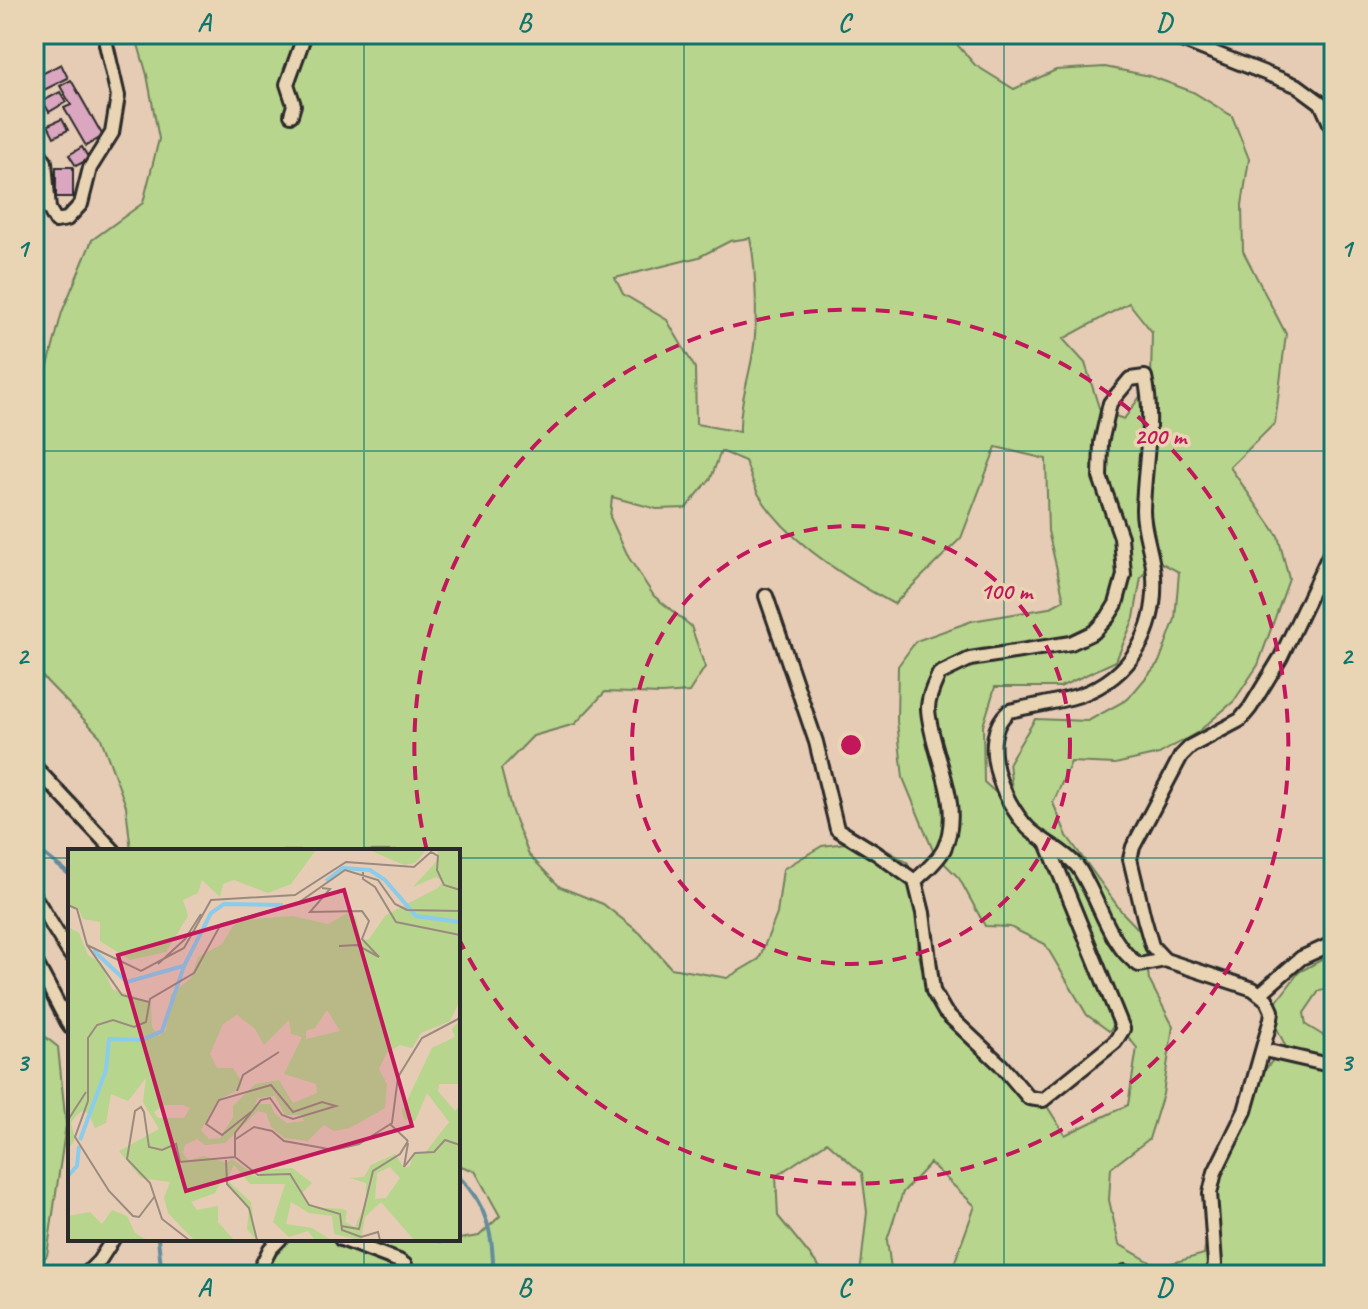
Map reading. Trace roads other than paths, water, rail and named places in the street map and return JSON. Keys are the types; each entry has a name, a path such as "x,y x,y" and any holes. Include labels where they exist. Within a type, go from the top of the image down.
{"street":[{"path":"34,145 45,162 49,209 56,221 67,219 81,204 90,168 112,133 118,96 106,44 107,34"},
{"path":"291,115 294,105 287,84 305,34"},
{"path":"1166,34 1298,86 1330,112 1334,132"},
{"path":"915,881 943,851 951,825 948,797 928,709 930,694 939,674 970,659 1071,643 1094,632 1116,604 1124,575 1121,537 1100,477 1101,443 1110,403 1130,379 1145,377 1150,401 1143,515 1154,572 1155,599 1150,626 1133,660 1112,679 1081,694 1009,711 1002,717 993,746 1002,788 1024,823 1076,865 1132,961 1139,965 1165,960"},
{"path":"1212,1275 1215,1264 1210,1193 1215,1172 1245,1111 1264,1050 1272,1011 1261,993 1165,960 1152,946 1130,859 1133,847 1181,756 1191,746 1240,720 1250,708 1281,657 1334,545"},
{"path":"766,596 816,742 837,829 915,881 923,913 933,991 945,1012 1001,1065 1029,1098 1043,1100 1115,1042 1123,1029 1047,842"},
{"path":"34,766 112,849"},
{"path":"34,896 68,951"},
{"path":"1261,993 1301,958 1334,943"},
{"path":"34,959 68,1023"},
{"path":"1264,1050 1334,1066"},
{"path":"85,1275 112,1241"},
{"path":"257,1275 270,1249 278,1241"},
{"path":"346,1241 399,1261 405,1265 406,1275"},
{"path":"1119,1275 1125,1272 1135,1275"}],"waterway":[{"path":"34,846 68,873"},
{"path":"460,1178 476,1198 487,1221 493,1275"},
{"path":"158,1241 162,1275"}]}
